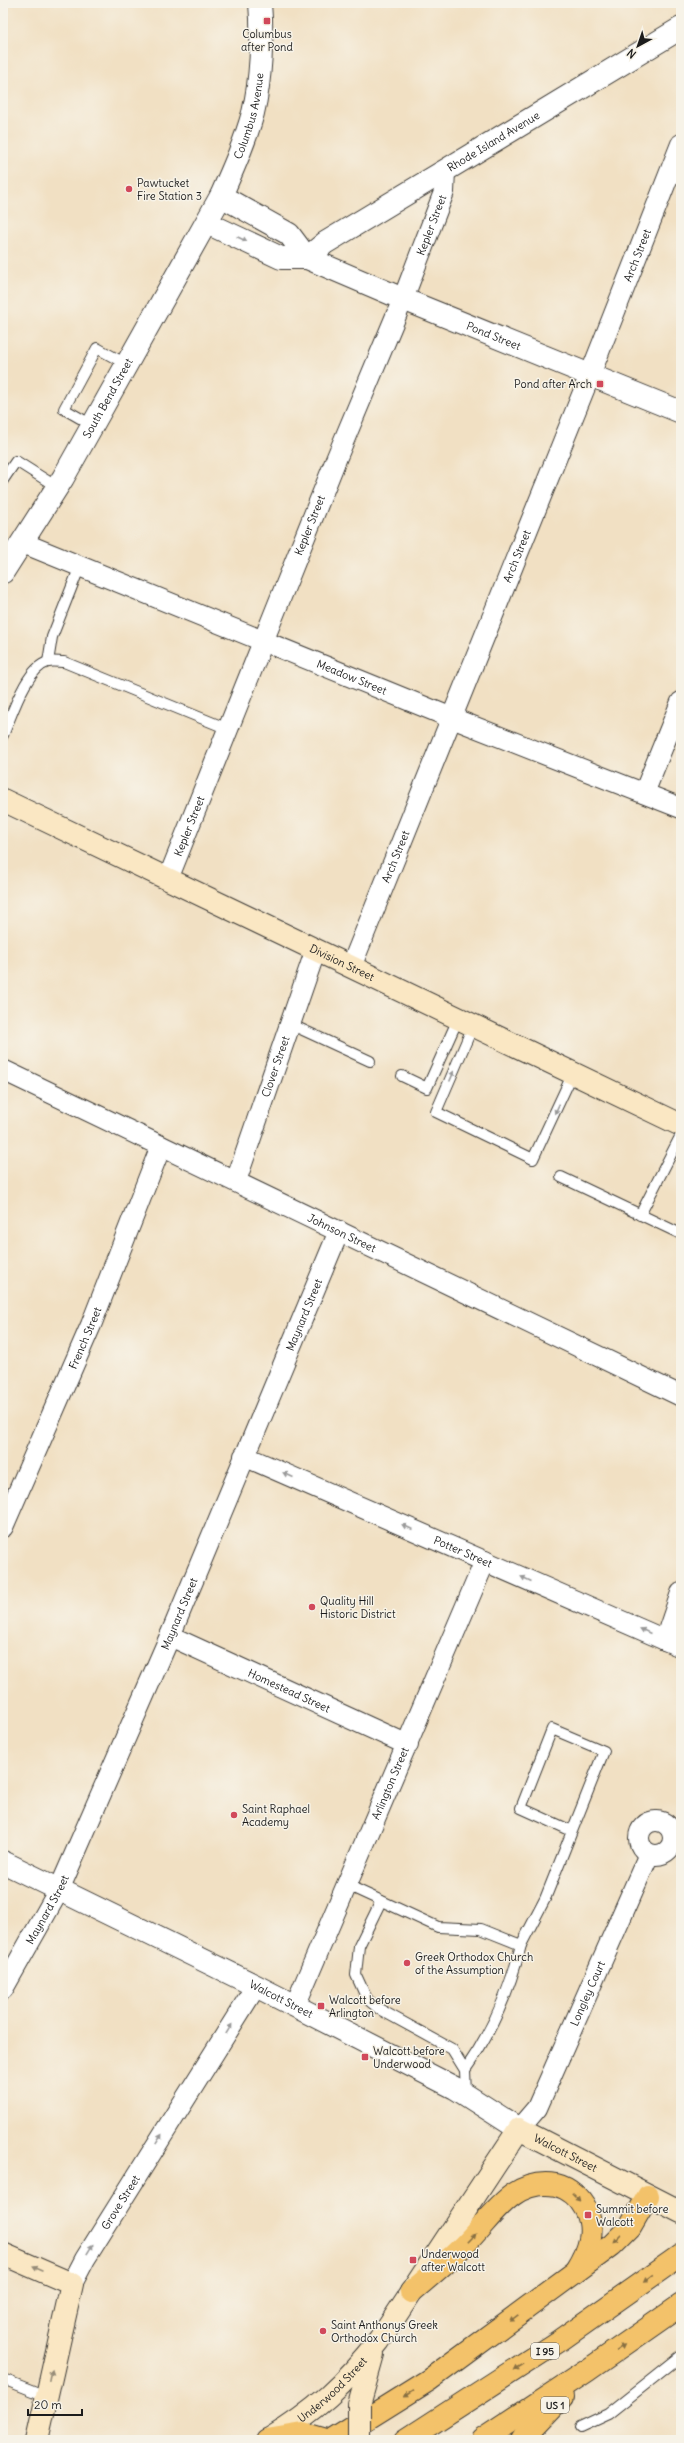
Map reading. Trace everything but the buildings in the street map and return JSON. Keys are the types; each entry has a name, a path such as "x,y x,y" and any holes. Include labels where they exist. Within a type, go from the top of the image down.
{"main road":[{"name":"Division Street","path":"3,800 168,879 315,952 351,967 681,1125"},
{"name":"Walcott Street","path":"519,2129 681,2212"},
{"name":"Underwood Street","path":"268,2440 324,2402 349,2378 379,2341 519,2129"},
{"path":"411,2292 465,2245 510,2196 520,2190 539,2184 559,2186 568,2190 580,2201 588,2215 591,2229 591,2239 585,2256 574,2274"},
{"path":"333,2440 429,2380 574,2274 621,2236 637,2217 648,2196"},
{"path":"3,2254 72,2284"},
{"name":"I 95","path":"406,2440 559,2342 681,2255"},
{"name":"Grove Street","path":"37,2440 72,2284"},
{"path":"482,2440 588,2370 681,2305"},
{"path":"359,2440 359,2405 366,2377 379,2341"},
{"name":"US 1","path":"522,2440 588,2370"},
{"path":"268,2440 292,2434 318,2438"}],"street":[{"name":"Columbus Avenue","path":"207,222 221,196 240,151 253,112 262,44 260,3"},
{"name":"Rhode Island Avenue","path":"307,258 325,243 681,28"},
{"name":"Arch Street","path":"351,967 590,375 681,144"},
{"name":"Kepler Street","path":"168,879 403,300 444,192 445,171"},
{"name":"Pond Street","path":"221,196 288,234 307,258"},
{"name":"Pond Street","path":"207,222 281,258 307,258 403,300 681,412"},
{"name":"South Bend Street","path":"3,572 57,487 207,222"},
{"name":"Meadow Street","path":"23,542 452,718 681,808"},
{"path":"644,793 681,702"},
{"name":"Clover Street","path":"236,1181 315,952"},
{"name":"Johnson Street","path":"5,1076 162,1146 236,1181 681,1396"},
{"name":"French Street","path":"3,1527 91,1324 162,1146"},
{"name":"Maynard Street","path":"3,1989 59,1890 170,1636 339,1231"},
{"name":"Potter Street","path":"244,1456 673,1643"},
{"name":"Arlington Street","path":"295,2006 408,1745 485,1561"},
{"path":"673,1643 681,1593"},
{"name":"Homestead Street","path":"170,1636 408,1745"},
{"name":"Longley Court","path":"519,2129 537,2108 649,1854"},
{"name":"Walcott Street","path":"3,1862 256,1986 466,2094 519,2129"},
{"name":"Grove Street","path":"72,2284 85,2259 256,1986"}],"lane":[{"path":"92,425 64,408 97,348 126,364"},
{"path":"3,480 16,461 57,487"},
{"path":"48,662 52,637 80,566"},
{"path":"3,735 20,696 35,669 48,662 64,662 228,729"},
{"path":"402,1076 427,1088 465,1022"},
{"path":"465,1022 436,1112 533,1160 573,1073"},
{"path":"290,1024 370,1061"},
{"path":"640,1215 681,1135"},
{"path":"561,1177 681,1234"},
{"path":"465,2070 487,2036 515,1971 521,1945 545,1899 572,1832 604,1751 552,1729 521,1808 572,1832"},
{"path":"347,1885 438,1927 481,1929 521,1945"},
{"path":"381,1901 359,1946 356,1975 367,1999 379,2009 452,2049 465,2070 466,2094"},
{"path":"580,2427 608,2414 681,2356"},
{"path":"3,2379 46,2396"}],"place":[{"name":"Columbus after Pond","path":"267,21"},
{"name":"Pawtucket Fire Station 3","path":"129,189"},
{"name":"Pond after Arch","path":"600,384"},
{"name":"Quality Hill Historic District","path":"312,1607"},
{"name":"Saint Raphael Academy","path":"234,1815"},
{"name":"Greek Orthodox Church of the Assumption","path":"407,1963"},
{"name":"Walcott before Arlington","path":"321,2006"},
{"name":"Walcott before Underwood","path":"365,2057"},
{"name":"Summit before Walcott","path":"588,2215"},
{"name":"Underwood after Walcott","path":"413,2260"},
{"name":"Saint Anthonys Greek Orthodox Church","path":"323,2331"}]}
